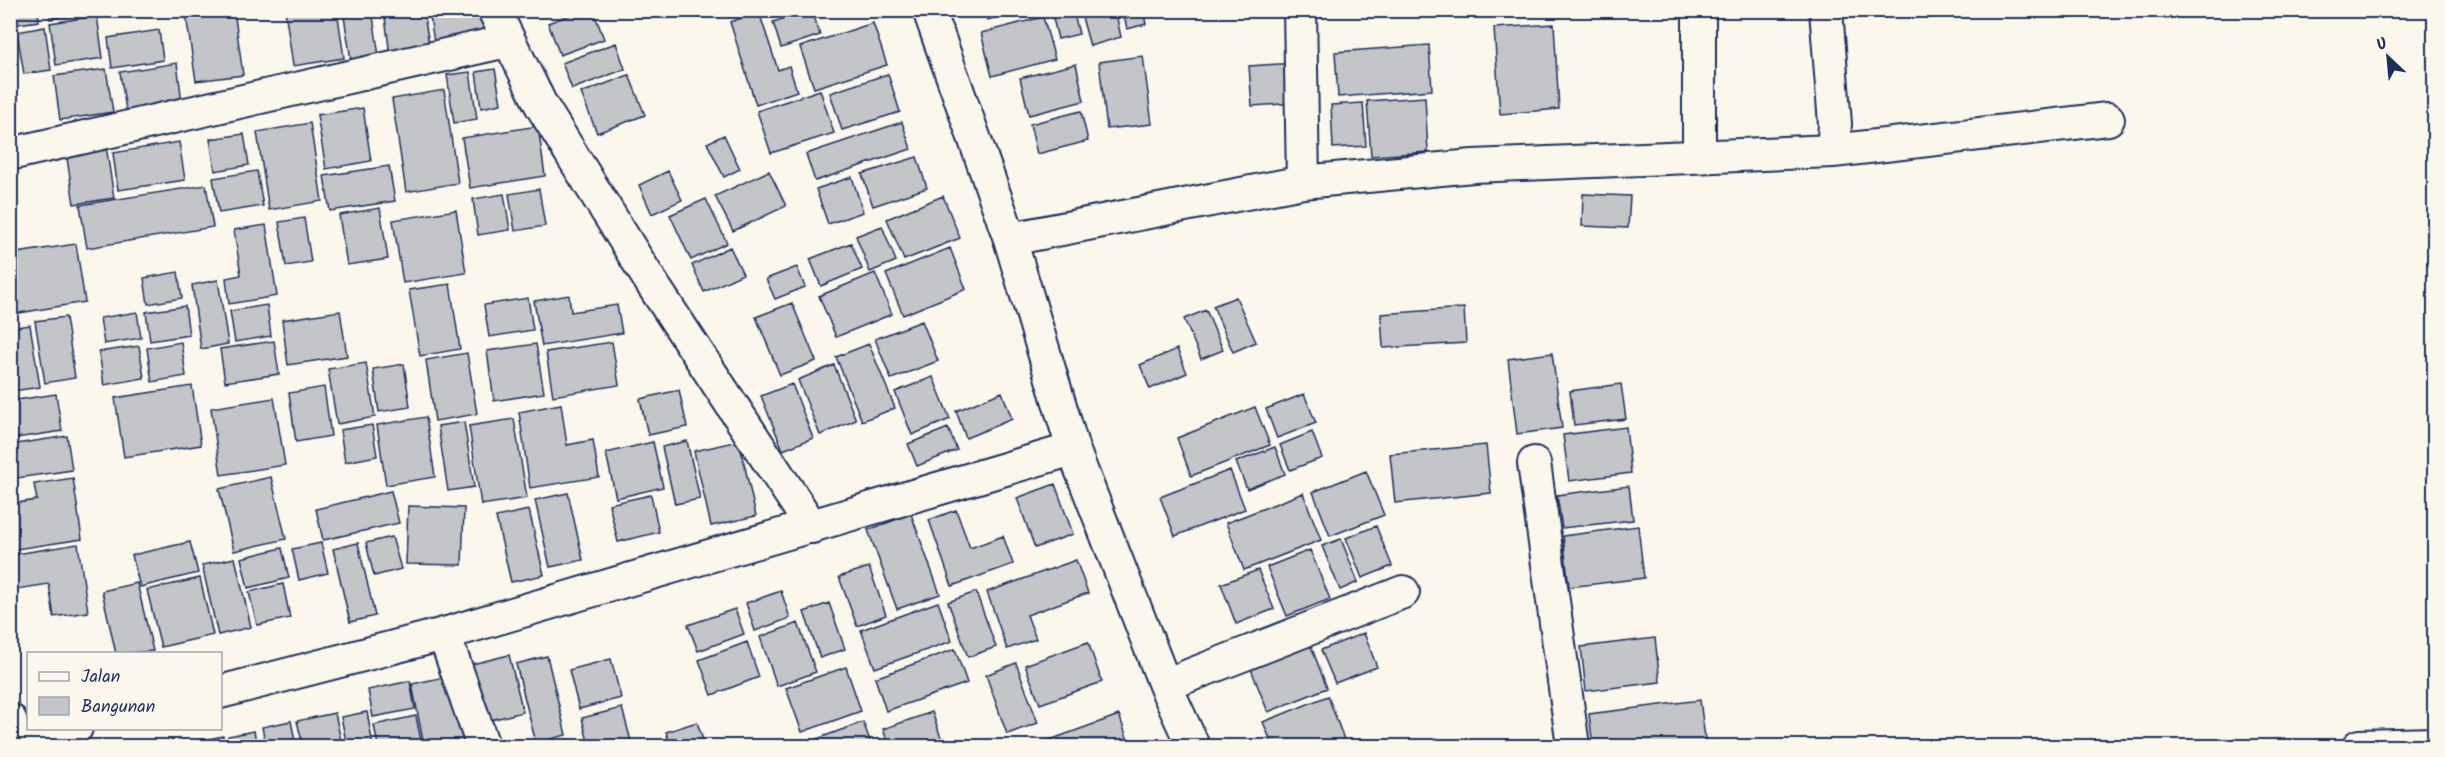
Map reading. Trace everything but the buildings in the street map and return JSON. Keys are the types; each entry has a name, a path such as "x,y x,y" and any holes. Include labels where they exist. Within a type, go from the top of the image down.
{"street":[{"path":"494,10 507,41 541,105 651,282 812,527"},
{"path":"929,10 1010,239 1073,449 1165,686 1193,747"},
{"path":"1300,10 1303,182"},
{"path":"1699,10 1699,156"},
{"path":"1826,10 1834,124 1833,152"},
{"path":"10,154 507,41"},
{"path":"1010,239 1303,182 1473,166 1833,152 2108,119"},
{"path":"222,691 444,634 1073,449"},
{"path":"1534,464 1573,747"},
{"path":"1165,686 1403,592"},
{"path":"444,634 483,747"},
{"path":"13,739 70,730"},
{"path":"2359,747 2434,744"}]}
